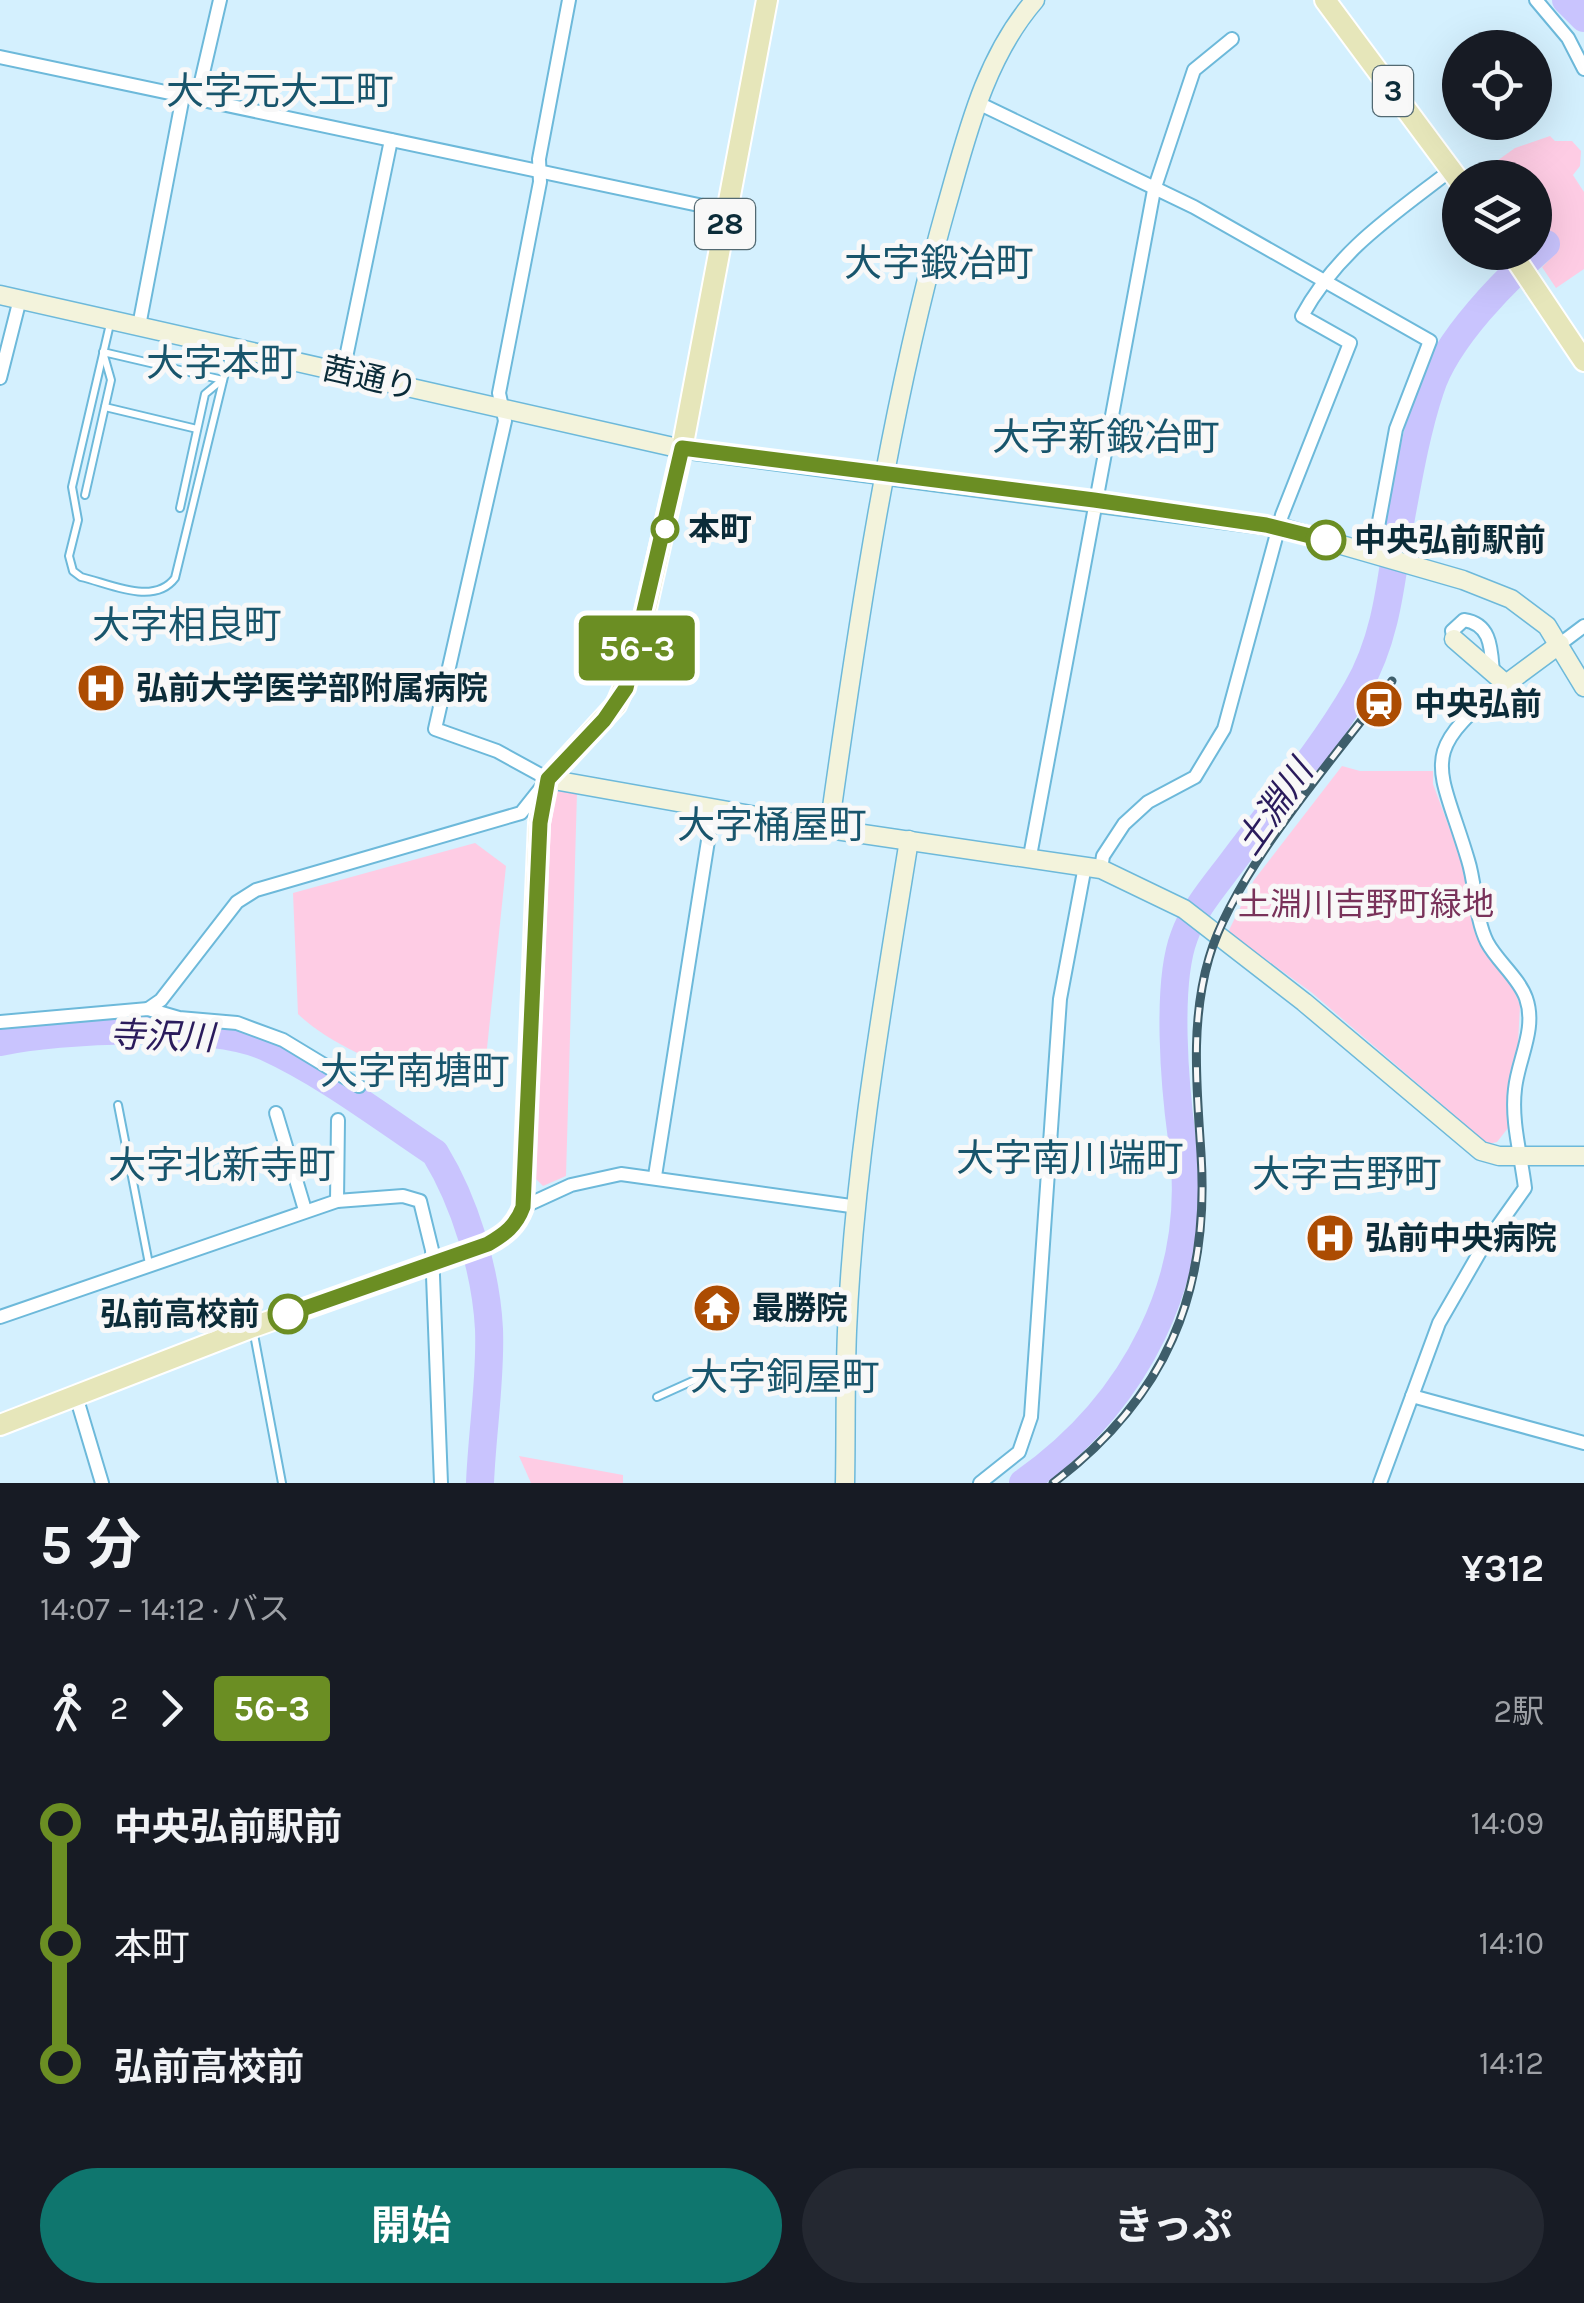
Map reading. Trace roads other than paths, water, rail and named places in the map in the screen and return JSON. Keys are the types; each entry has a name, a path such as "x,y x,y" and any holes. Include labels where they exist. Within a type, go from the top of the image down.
{"main road":[{"name":"28","path":"548,779 604,720 626,688 682,448 767,0"},
{"name":"3","path":"1324,0 1444,160"},
{"path":"1523,270 1584,360"},
{"path":"0,1425 253,1327 488,1244 512,1229 523,1207 540,823 548,779"}],"street":[{"path":"139,326 190,97 220,0"},
{"path":"569,0 499,393 504,421 435,729 497,751 548,779 829,829 1093,867 1189,912 1304,1002 1481,1152 1584,1156"},
{"path":"1536,0 1568,38 1584,69"},
{"path":"829,829 886,475 921,307 976,102 1026,2"},
{"path":"1030,856 1154,190 1194,70 1232,39"},
{"path":"0,57 727,211"},
{"path":"976,102 1323,278 1430,341 1396,430 1376,555"},
{"path":"343,372 391,140"},
{"path":"980,1483 1018,1452 1031,1417 1060,999 1093,867 1124,824 1148,802 1195,777 1224,729 1279,527 1350,343 1302,316 1323,278 1382,223 1442,185"},
{"name":"茜通り","path":"0,295 682,448 1279,527 1402,562 1511,599 1547,626 1584,687"},
{"path":"0,378 20,299"},
{"path":"1464,620 1489,635 1499,679 1454,639 1452,631 1464,620"},
{"path":"1380,1483 1440,1323 1480,1250 1525,1188 1514,1089 1529,1031 1526,998 1484,937 1440,759 1458,724 1499,679 1584,626"},
{"path":"148,1009 161,1000 237,902 256,890 520,813 548,779"},
{"path":"655,1176 713,809"},
{"path":"845,1483 846,1367 858,1208 881,1013 910,840"},
{"path":"0,1022 148,1009 179,1018 258,1028 359,1086"},
{"path":"276,1113 304,1210"},
{"path":"336,1201 338,1120"},
{"path":"523,1207 571,1184 604,1176 655,1176 858,1208"},
{"path":"0,1317 336,1201 403,1196 420,1201 434,1263 441,1483"},
{"path":"76,1396 102,1483"},
{"path":"1412,1396 1584,1443"}],"lane":[{"path":"111,320 72,487 78,520 69,556 73,571 81,577 152,594 166,590 175,578 231,347"},
{"path":"104,352 223,380"},
{"path":"85,495 111,380 104,352"},
{"path":"180,508 205,394 223,380"},
{"path":"105,406 197,430"},
{"path":"118,1106 150,1266"},
{"path":"253,1327 282,1483"},
{"path":"656,1398 717,1370 846,1367"}],"waterway":[{"name":"土淵川","path":"1566,0 1584,18"},
{"name":"土淵川","path":"1023,1483 1063,1452 1098,1416 1128,1377 1152,1334 1170,1288 1182,1240 1186,1190 1174,1009 1178,957 1184,937 1199,907 1313,755 1367,669 1381,629 1413,456 1430,390 1463,331 1517,270"},
{"name":"寺沢川","path":"0,1042 135,1030 241,1039 310,1070 435,1153 464,1215 479,1261 487,1307 489,1367 480,1483"}],"railway":[{"path":"1053,1483 1125,1415 1172,1339 1188,1297 1202,1205 1196,1056 1199,1006 1209,958 1222,924 1263,852 1392,681"}],"place":[{"name":"本町","path":"665,529"},
{"name":"中央弘前駅前","path":"1326,540"},
{"name":"弘前大学医学部附属病院","path":"101,688"},
{"name":"中央弘前","path":"1379,704"},
{"name":"弘前中央病院","path":"1330,1238"},
{"name":"最勝院","path":"717,1308"},
{"name":"弘前高校前","path":"288,1314"}],"district":[{"name":"大字元大工町","path":"280,91"},
{"name":"大字鍛冶町","path":"939,263"},
{"name":"大字本町","path":"222,363"},
{"name":"大字新鍛冶町","path":"1106,437"},
{"name":"大字相良町","path":"187,625"},
{"name":"大字桶屋町","path":"772,825"},
{"name":"大字南塘町","path":"415,1071"},
{"name":"大字南川端町","path":"1070,1158"},
{"name":"大字北新寺町","path":"222,1165"},
{"name":"大字吉野町","path":"1347,1174"},
{"name":"大字銅屋町","path":"785,1377"}],"park label":[{"name":"土淵川吉野町緑地","path":"1366,904"}]}
